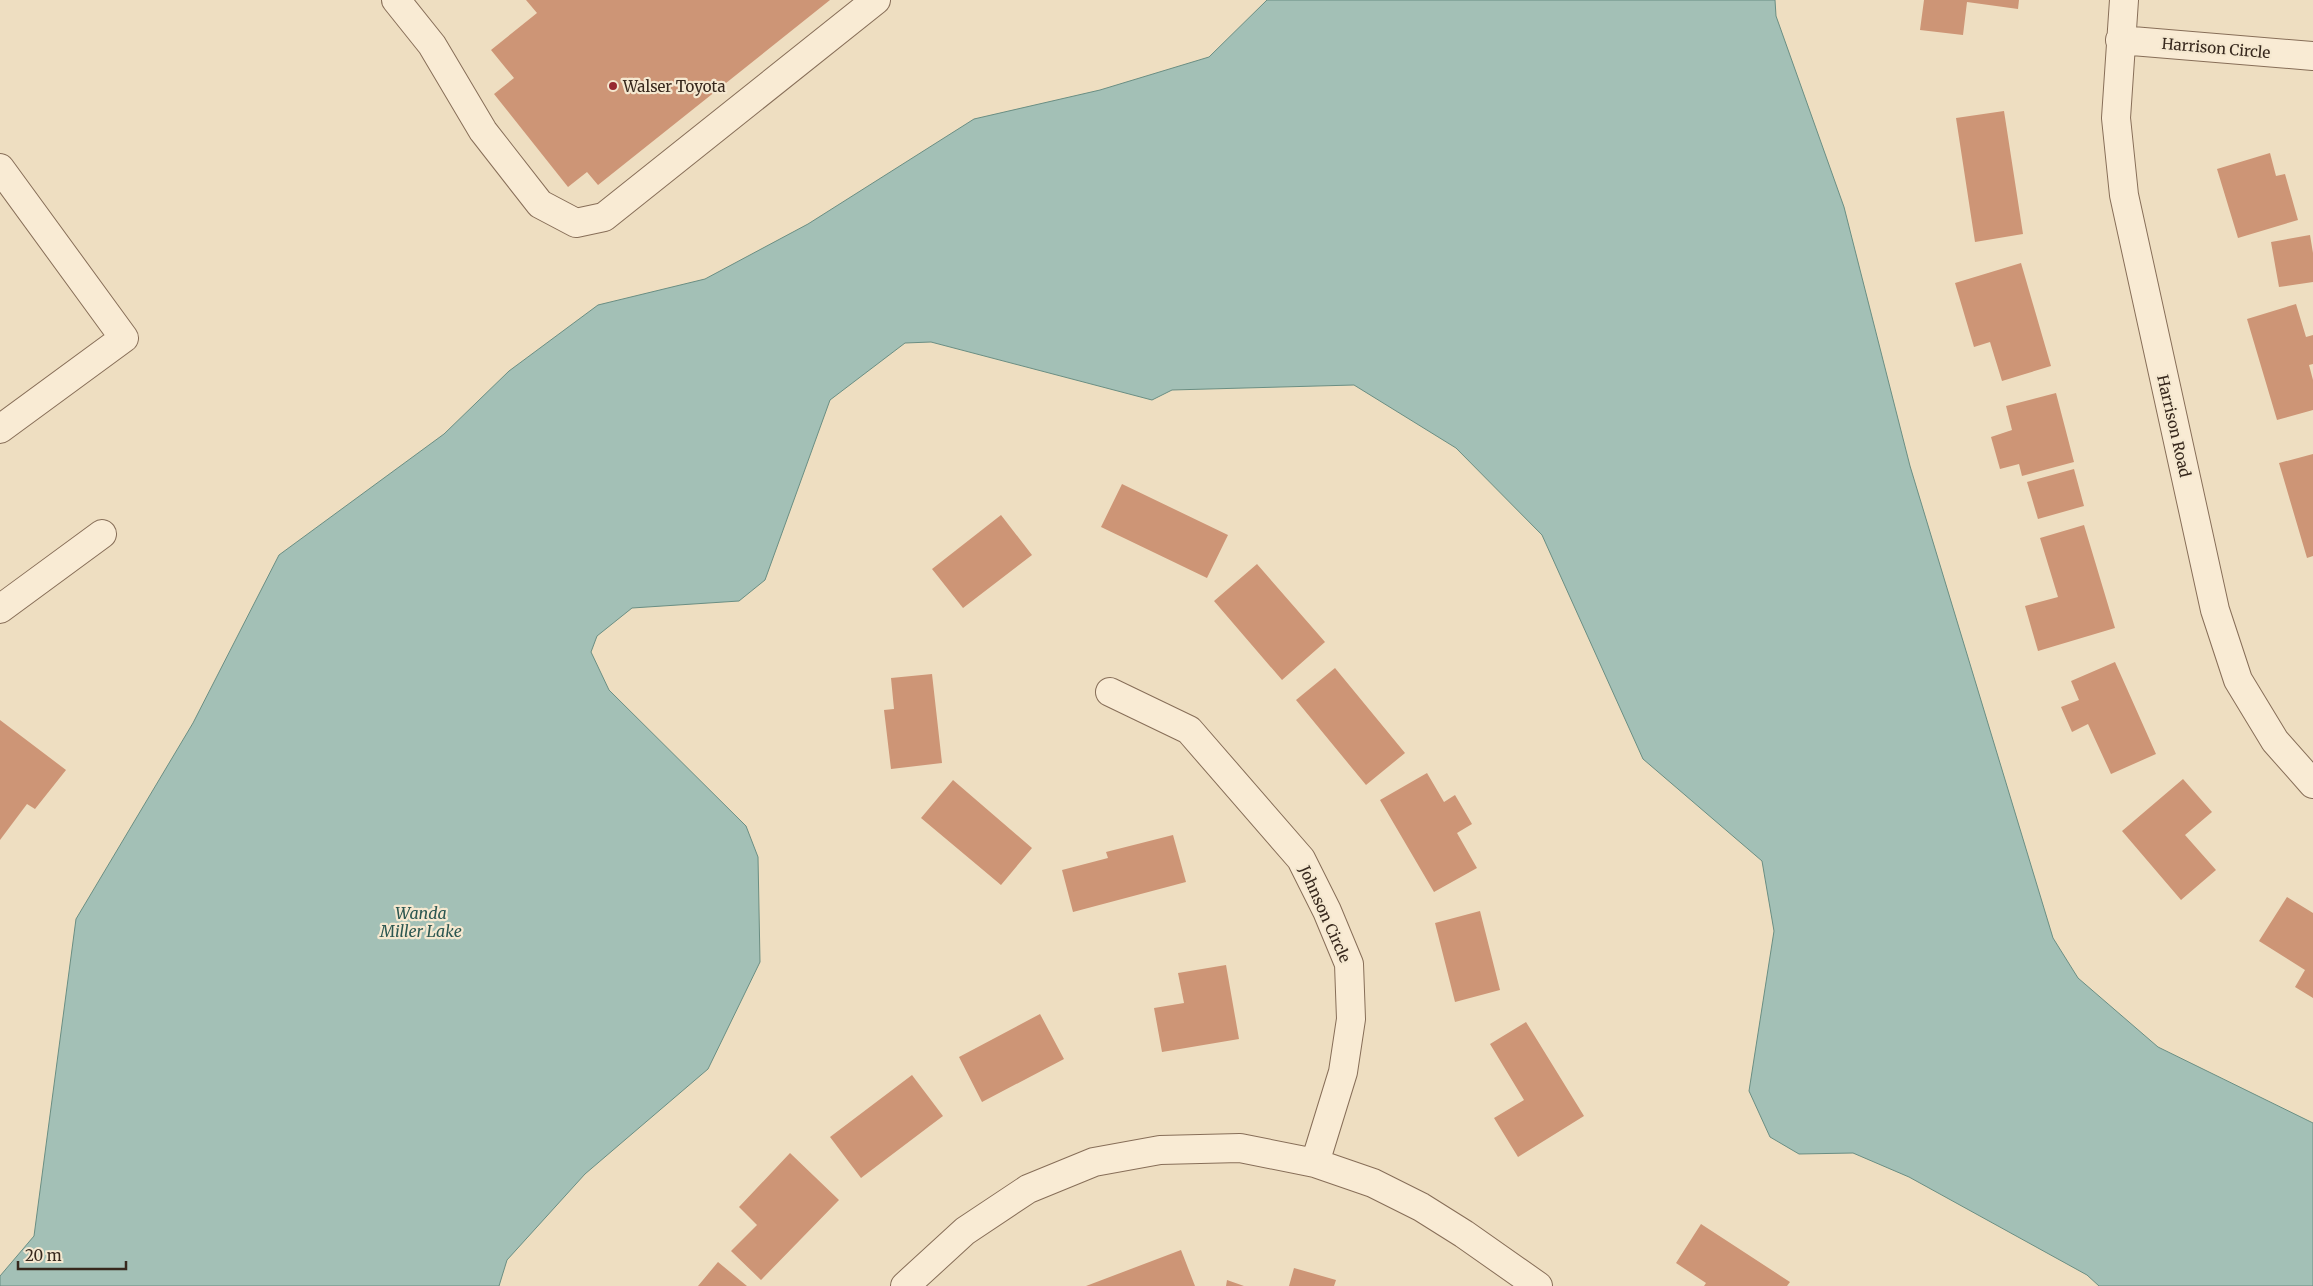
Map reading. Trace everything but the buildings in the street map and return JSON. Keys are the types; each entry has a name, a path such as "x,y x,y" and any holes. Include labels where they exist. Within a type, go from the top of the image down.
{"street":[{"path":"396,0 432,45 483,131 540,204 576,223 604,217 876,0"},
{"name":"Harrison Road","path":"2124,0 2116,118 2124,195 2215,610 2238,680 2275,741 2313,784"},
{"name":"Harrison Circle","path":"2120,40 2313,56"},
{"path":"0,429 124,338 4,181"},
{"path":"0,608 102,534"},
{"name":"Johnson Circle","path":"1110,692 1189,730 1301,859 1327,911 1349,964 1351,1019 1343,1072 1314,1163"},
{"path":"905,1286 965,1231 1028,1190 1094,1162 1160,1150 1240,1148 1314,1163 1373,1183 1421,1206 1538,1286"}],"water":[{"name":"Wanda Miller Lake","path":"1267,0 1775,0 1776,16 1844,207 1910,466 2053,938 2078,978 2158,1047 2313,1123 2313,1286 2099,1286 2087,1275 1909,1177 1853,1153 1799,1154 1770,1137 1749,1091 1774,931 1762,861 1643,759 1542,535 1456,448 1354,385 1172,390 1152,400 931,342 905,343 830,400 765,580 739,601 632,608 597,636 591,652 609,690 746,826 758,857 760,962 708,1069 585,1174 507,1260 499,1286 0,1286 0,1276 34,1236 76,919 193,723 279,555 444,434 509,371 598,305 705,279 808,224 974,119 1100,90 1209,57"}],"place":[{"name":"Walser Toyota","path":"613,86"}]}
